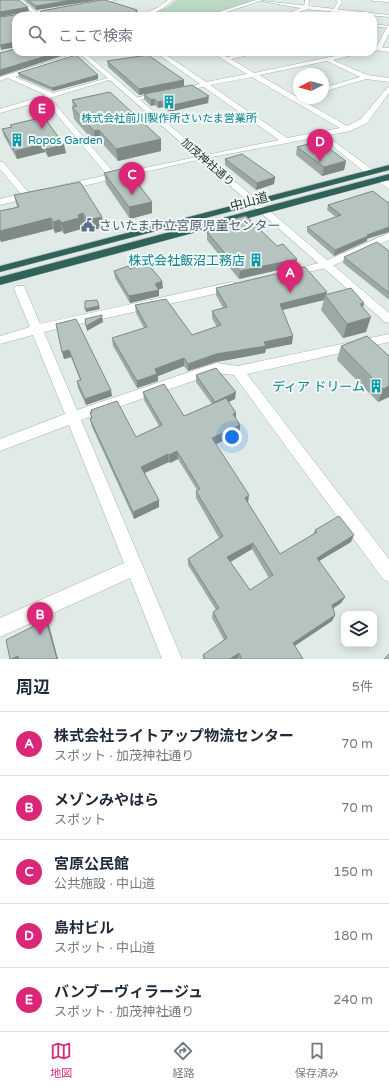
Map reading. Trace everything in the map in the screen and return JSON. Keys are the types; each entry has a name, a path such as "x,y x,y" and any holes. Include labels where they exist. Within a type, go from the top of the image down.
{"highway":[{"name":"中山道","path":"0,270 389,167"},
{"name":"中山道","path":"0,281 385,178"}],"street":[{"path":"19,0 36,12"},
{"path":"85,5 114,0"},
{"path":"150,12 160,8 171,0"},
{"path":"222,12 259,0 306,8 346,12"},
{"path":"306,8 307,0"},
{"path":"335,11 340,2 338,0"},
{"path":"294,12 306,8"},
{"path":"377,15 389,16"},
{"path":"377,47 384,38 389,28"},
{"path":"0,79 70,56"},
{"name":"加茂神社通り","path":"87,56 110,78 389,319"},
{"path":"164,56 286,141"},
{"path":"221,56 293,96"},
{"path":"225,58 236,56"},
{"path":"173,91 342,56"},
{"path":"327,59 366,77 389,80"},
{"path":"8,76 49,96 113,177"},
{"path":"329,88 366,77"},
{"path":"0,111 110,78"},
{"path":"58,189 202,157 347,129 364,121 389,89"},
{"path":"135,99 165,92"},
{"path":"307,104 347,129"},
{"path":"0,164 31,195 0,202"},
{"path":"385,178 389,186"},
{"path":"278,276 326,265 389,236"},
{"path":"0,340 37,329 247,283"},
{"path":"20,289 172,659"},
{"path":"0,445 72,417 216,368 238,371 389,338"},
{"path":"238,371 389,573"},
{"path":"0,628 134,568"}],"lane":[{"path":"373,0 389,1"},
{"path":"377,26 389,28"},
{"path":"377,49 389,50"},
{"path":"321,134 370,172"}],"green space":[{"path":"176,0 253,1 216,12 155,12 168,7"}],"building":[{"path":"0,0 19,0 28,7 0,12"},
{"path":"28,0 72,0 36,6"},
{"path":"101,0 137,10 136,12 41,11"},
{"path":"12,15 12,43 0,45 0,17"},
{"path":"12,50 12,56 46,56 0,70 0,53"},
{"path":"77,56 98,75 52,88 18,73"},
{"path":"149,56 184,80 139,89 107,61"},
{"path":"192,85 209,96 169,106 162,101 158,102 154,99 151,100 144,94"},
{"path":"110,92 161,139 116,149 99,130 94,131 72,107 77,106 72,100"},
{"path":"44,117 64,145 46,149 43,144 15,151 2,129 12,127 10,125"},
{"path":"319,141 346,161 324,167 297,147"},
{"path":"242,154 275,177 257,183 225,159"},
{"path":"126,168 152,202 129,207 104,173"},
{"path":"80,182 102,217 87,220 83,213 78,215 79,218 61,223 60,220 53,222 51,218 0,231 0,211 19,207 14,195"},
{"path":"373,191 389,202 389,227 367,235 368,236 335,250 307,227 341,215 328,205"},
{"path":"246,216 277,246 283,244 297,259 240,271 207,232 212,231 210,228 224,224 223,222"},
{"path":"377,242 389,251 389,293 344,257"},
{"path":"147,263 162,281 155,284 159,290 129,296 114,271 128,266 130,269"},
{"path":"305,267 327,292 280,304 293,336 264,342 266,346 216,354 188,364 184,358 155,369 157,374 137,381 112,338 147,327 135,305 166,299 192,335 221,325 212,311 227,307 216,288"},
{"path":"351,288 364,303 360,304 371,317 347,324 325,295"},
{"path":"97,300 99,306 85,309 85,301"},
{"path":"102,315 102,317 86,326 85,319"},
{"path":"76,319 111,390 85,399 77,381 81,380 69,350 62,352 56,324"},
{"path":"367,336 389,356 389,386 383,389 341,346"},
{"path":"216,368 236,392 215,402 196,375"},
{"path":"164,384 184,416 226,398 236,413 233,414 240,425 212,438 249,495 245,498 280,554 317,532 315,530 339,516 354,535 317,558 345,597 332,605 335,615 293,643 303,659 242,659 239,653 230,659 205,659 203,655 227,638 213,612 219,608 188,559 223,536 196,491 200,489 177,451 141,467 159,500 133,512 90,419 92,418 90,412 92,412 91,410 117,401 136,437 162,425 143,392","holes":["253,543 273,575 250,590 227,557"]},
{"path":"46,620 57,659 19,659 18,656 10,659 6,640"},
{"path":"389,654 389,659 384,659"}],"place":[{"name":"株式会社前川製作所さいたま営業所","path":"169,102"},
{"name":"バンブーヴィラージュ","path":"42,129"},
{"name":"Ropos Garden","path":"17,140"},
{"name":"島村ビル","path":"320,162"},
{"name":"宮原公民館","path":"132,195"},
{"name":"さいたま市立宮原児童センター","path":"88,225"},
{"name":"株式会社飯沼工務店","path":"256,260"},
{"name":"株式会社ライトアップ物流センター","path":"290,293"},
{"name":"ディア ドリーム","path":"376,386"},
{"name":"メゾンみやはら","path":"40,635"}]}
